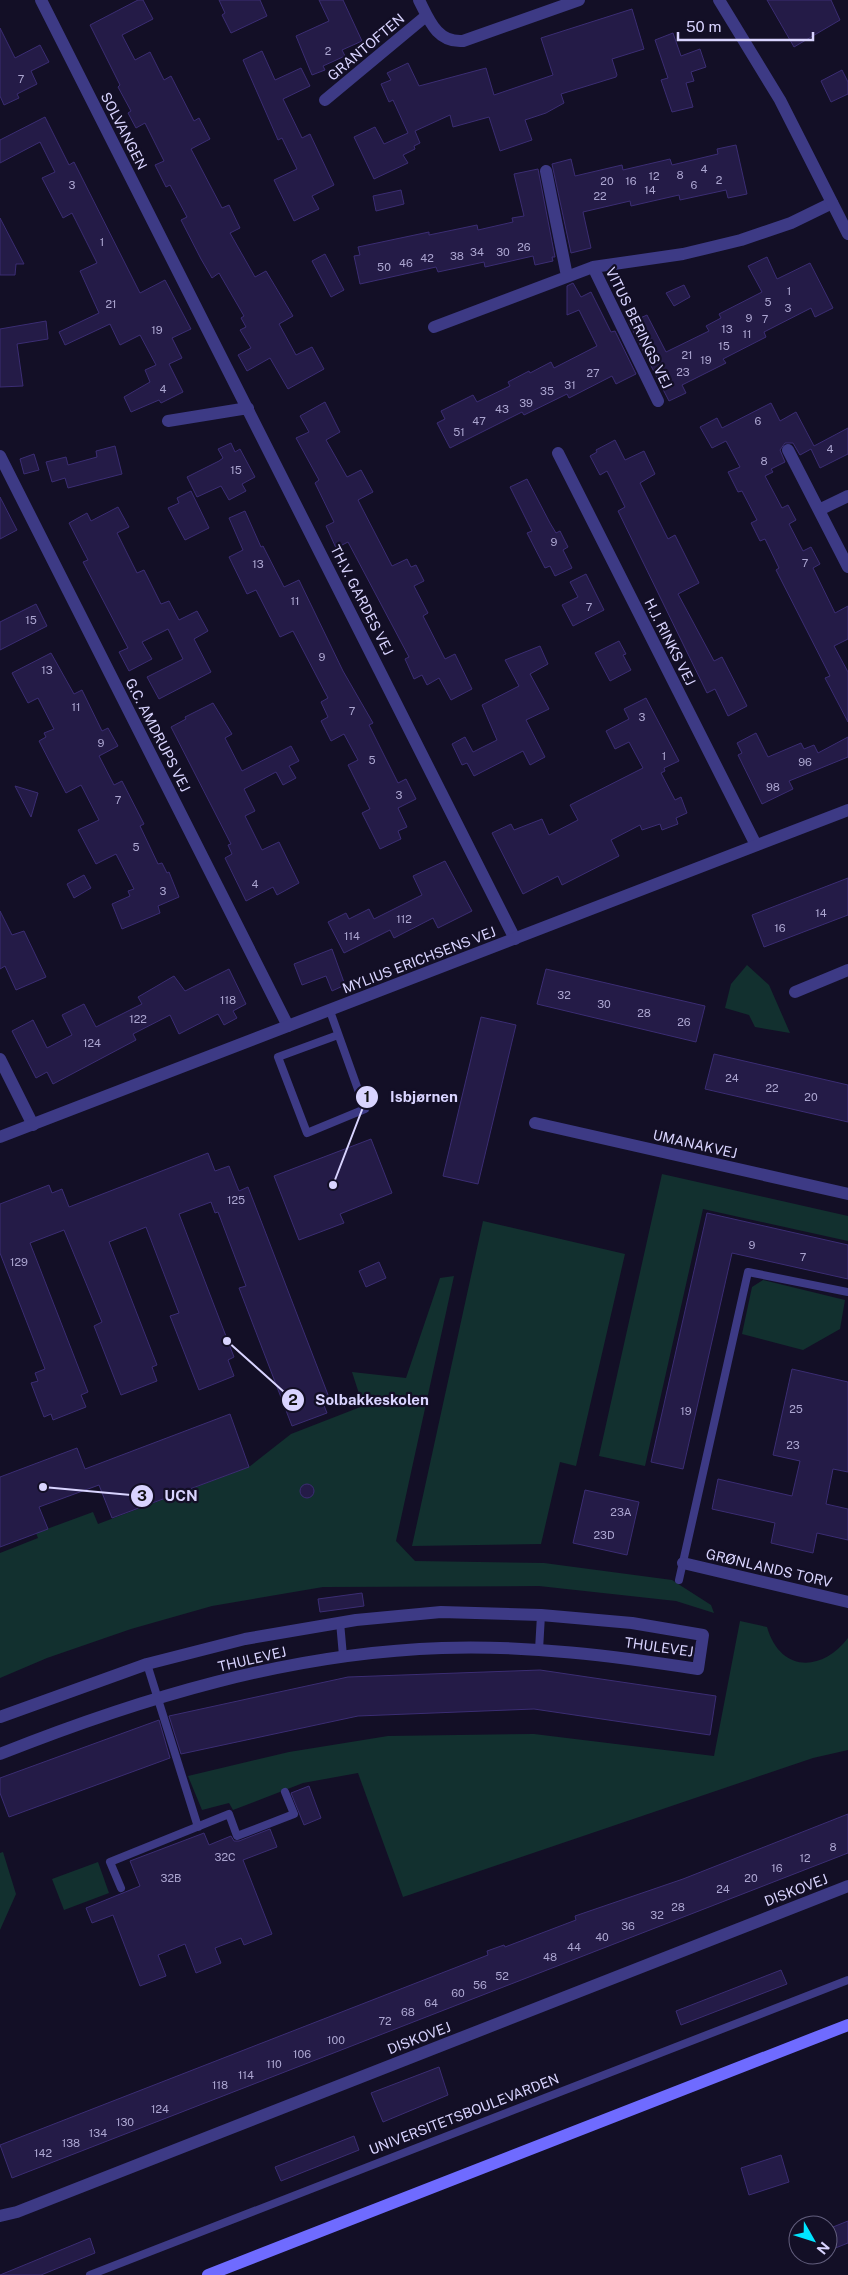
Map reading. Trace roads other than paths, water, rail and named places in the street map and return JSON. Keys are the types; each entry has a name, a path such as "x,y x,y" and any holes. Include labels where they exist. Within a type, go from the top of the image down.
{"main road":[{"path":"208,2275 848,2025"}],"street":[{"name":"SOLVANGEN","path":"41,0 182,276"},
{"path":"419,0 435,30 444,39 453,42 463,41 579,0"},
{"path":"719,0 780,100 848,234"},
{"name":"GRANTOFTEN","path":"326,100 426,16"},
{"path":"546,172 567,276"},
{"name":"VITUS BERINGS VEJ","path":"434,327 593,267 683,254 741,240 791,223 832,203"},
{"name":"VITUS BERINGS VEJ","path":"593,267 658,401"},
{"name":"TH.V. GARDES VEJ","path":"182,276 515,938"},
{"path":"168,421 248,408"},
{"path":"788,450 848,567"},
{"name":"H.J. RINKS VEJ","path":"558,452 756,845"},
{"name":"G.C. AMDRUPS VEJ","path":"0,456 288,1026"},
{"path":"819,510 848,496"},
{"name":"MYLIUS ERICHSENS VEJ","path":"0,1138 848,810"},
{"path":"795,992 848,970"},
{"path":"0,1059 33,1125"},
{"name":"UMANAKVEJ","path":"535,1124 848,1194"},
{"name":"GRØNLANDS TORV","path":"682,1563 848,1602"},
{"name":"THULEVEJ","path":"0,1717 147,1664 245,1640 340,1622 441,1612 541,1615 632,1623 702,1635 698,1669 622,1656 539,1650 443,1648 344,1656 250,1674 157,1698 64,1729 0,1754"},
{"name":"DISKOVEJ","path":"0,2216 17,2212 848,1886"}],"lane":[{"path":"330,1011 364,1109 307,1133 278,1057 338,1035"},
{"path":"679,1580 748,1272 848,1292"},
{"path":"539,1650 541,1615"},
{"path":"340,1622 344,1656"},
{"path":"147,1664 198,1827"},
{"path":"121,1888 110,1862 229,1814 237,1836 294,1814 285,1792"},
{"name":"UNIVERSITETSBOULEVARDEN","path":"90,2275 848,1980"}],"place":[{"name":"Isbjørnen","path":"333,1185"},
{"name":"Solbakkeskolen","path":"227,1341"},
{"name":"UCN","path":"43,1487"}]}
